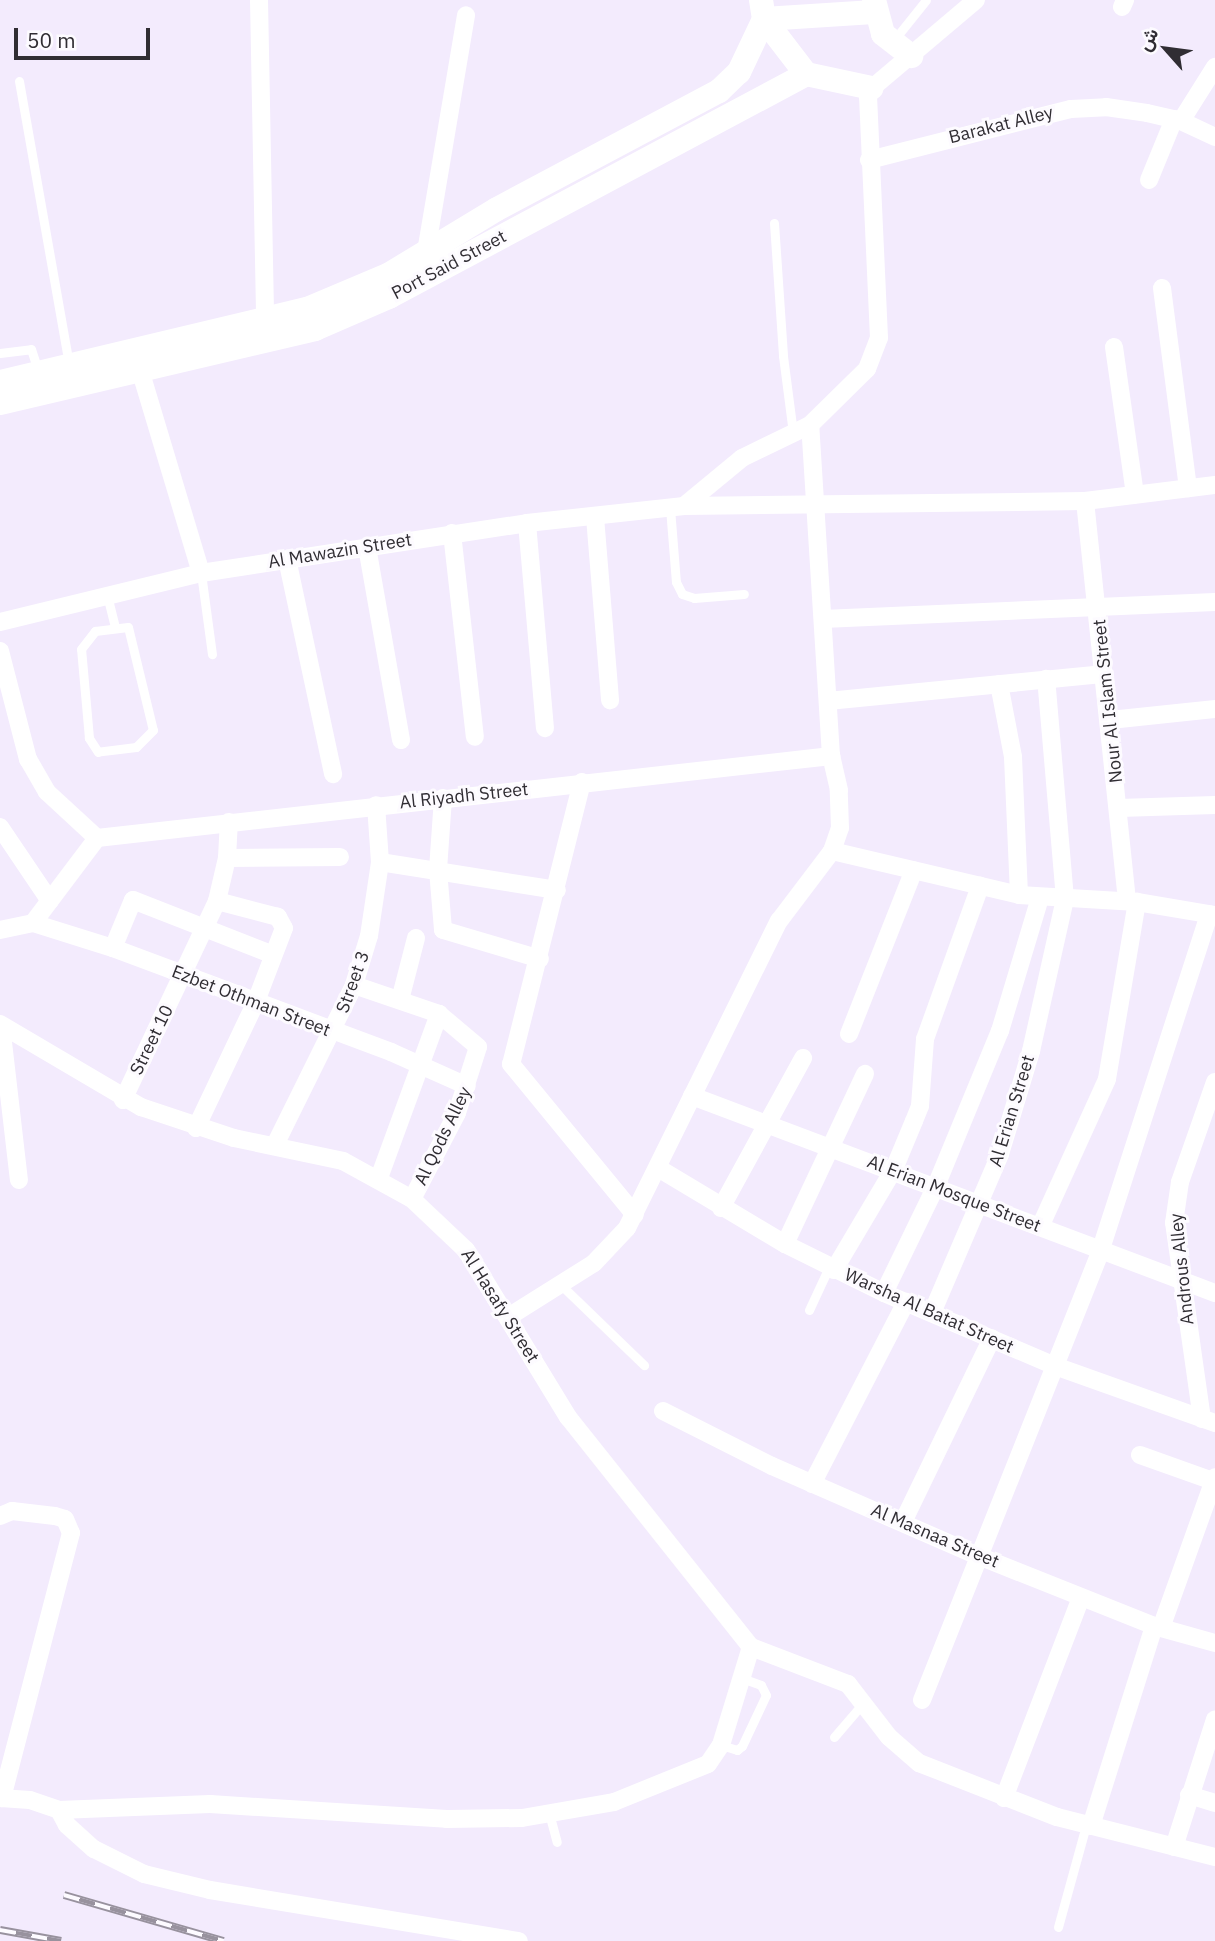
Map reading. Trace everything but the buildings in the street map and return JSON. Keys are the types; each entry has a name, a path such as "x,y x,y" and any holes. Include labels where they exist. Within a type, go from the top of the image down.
{"main road":[{"path":"763,10 874,6 901,50"},
{"name":"Port Said Street","path":"0,382 265,320 349,293 426,252 497,209 719,91 739,72 763,10"},
{"path":"763,10 806,74 872,88"},
{"name":"Port Said Street","path":"0,403 141,373 302,333 353,314 806,74"}],"street":[{"path":"259,0 265,320"},
{"path":"677,507 742,458 810,425 857,383 873,359 879,338 866,109 872,88 901,50 976,0"},
{"path":"426,252 466,15"},
{"path":"1149,180 1178,120 1215,66"},
{"name":"Barakat Alley","path":"869,160 1071,109 1106,107 1178,120 1215,136"},
{"path":"1162,288 1188,488"},
{"path":"1114,347 1135,495"},
{"path":"141,373 201,573"},
{"path":"510,1315 606,1253 635,1214 779,921 832,851 840,828 839,790 831,756 810,425"},
{"name":"Al Mawazin Street","path":"0,622 201,573 527,523 677,507 1085,501 1215,485"},
{"name":"Nour Al Islam Street","path":"1040,1227 1114,1057 1132,902 1085,501"},
{"path":"595,517 610,700"},
{"path":"527,523 545,728"},
{"path":"452,533 475,737"},
{"path":"367,547 401,740"},
{"path":"287,559 332,774"},
{"path":"823,618 1098,604 1215,602"},
{"path":"0,651 28,759 47,792 97,838 33,923 0,930"},
{"path":"828,701 1105,674"},
{"name":"Al Erian Street","path":"932,1313 982,1205 1031,1051 1065,900 1046,679"},
{"path":"999,684 1013,757 1019,895"},
{"path":"1110,720 1215,709"},
{"name":"Al Riyadh Street","path":"97,838 831,756"},
{"path":"582,782 540,959 511,1054 515,1073 635,1214"},
{"path":"443,798 438,870 441,922 446,933 540,959"},
{"path":"1119,808 1215,804"},
{"name":"Street 3","path":"275,1145 354,985 378,895 380,862 376,806"},
{"name":"Street 10","path":"123,1100 217,901 228,858 229,822"},
{"path":"0,827 50,901"},
{"path":"832,851 1019,895 1065,900 1132,902 1212,915 1100,1252 976,1555 922,1700"},
{"path":"228,858 340,857"},
{"path":"380,862 556,890"},
{"path":"849,1034 914,870"},
{"path":"832,1268 894,1169 920,1106 925,1039 980,886"},
{"path":"884,1293 936,1186 1000,1031 1041,898"},
{"path":"113,948 132,900 273,955"},
{"path":"196,1128 255,1004 283,920 217,901"},
{"name":"Ezbet Othman Street","path":"33,923 113,948 255,1004 422,1064 467,1086"},
{"path":"400,1000 416,938"},
{"name":"Al Qods Alley","path":"354,985 439,1014 478,1047 467,1086 412,1199"},
{"path":"379,1178 439,1014"},
{"path":"1,1025 19,1180"},
{"name":"Al Hasafy Street","path":"1,1025 123,1100 196,1128 343,1161 379,1178 412,1199 466,1250 510,1315 568,1417 751,1647"},
{"path":"721,1209 803,1058"},
{"path":"785,1244 865,1074"},
{"name":"Androus Alley","path":"1208,1421 1180,1281 1175,1201 1215,1082"},
{"name":"Al Erian Mosque Street","path":"692,1096 894,1169 1100,1252 1215,1293"},
{"name":"Warsha Al Batat Street","path":"657,1168 721,1209 884,1293 1055,1366 1208,1421"},
{"path":"813,1484 906,1302"},
{"path":"903,1522 992,1338"},
{"name":"Al Masnaa Street","path":"663,1411 813,1484 976,1555 1158,1627 1215,1643"},
{"path":"1088,1826 1158,1627 1214,1479 1140,1455"},
{"path":"0,1516 12,1511 55,1516 65,1519 71,1533 1,1798 30,1800 59,1810 198,1803 408,1818 522,1818 614,1802 654,1789 708,1763 721,1745 751,1647 840,1680 864,1702 889,1737 911,1757 1004,1798 1088,1826 1215,1857"},
{"path":"1004,1798 1081,1597"},
{"path":"1174,1847 1215,1719"},
{"path":"1189,1795 1215,1802"},
{"path":"59,1810 67,1825 94,1849 144,1874 210,1890 519,1941"}],"lane":[{"path":"901,50 926,0"},
{"path":"19,81 69,366"},
{"path":"774,223 783,356 794,435"},
{"path":"0,353 31,349 39,373"},
{"path":"677,507 676,582 682,594 694,598 744,594"},
{"path":"201,573 212,654"},
{"path":"107,594 115,628"},
{"path":"128,627 133,633 153,730 136,747 104,753 90,744 81,649 95,631 115,628 128,627"},
{"path":"809,1310 832,1268"},
{"path":"560,1284 644,1365"},
{"path":"721,1745 737,1750 742,1746 766,1695 761,1685 742,1678"},
{"path":"834,1737 864,1702"},
{"path":"549,1812 557,1842"},
{"path":"1058,1927 1088,1826"}],"railway":[{"path":"64,1895 223,1941"},
{"path":"0,1930 61,1941"}]}
